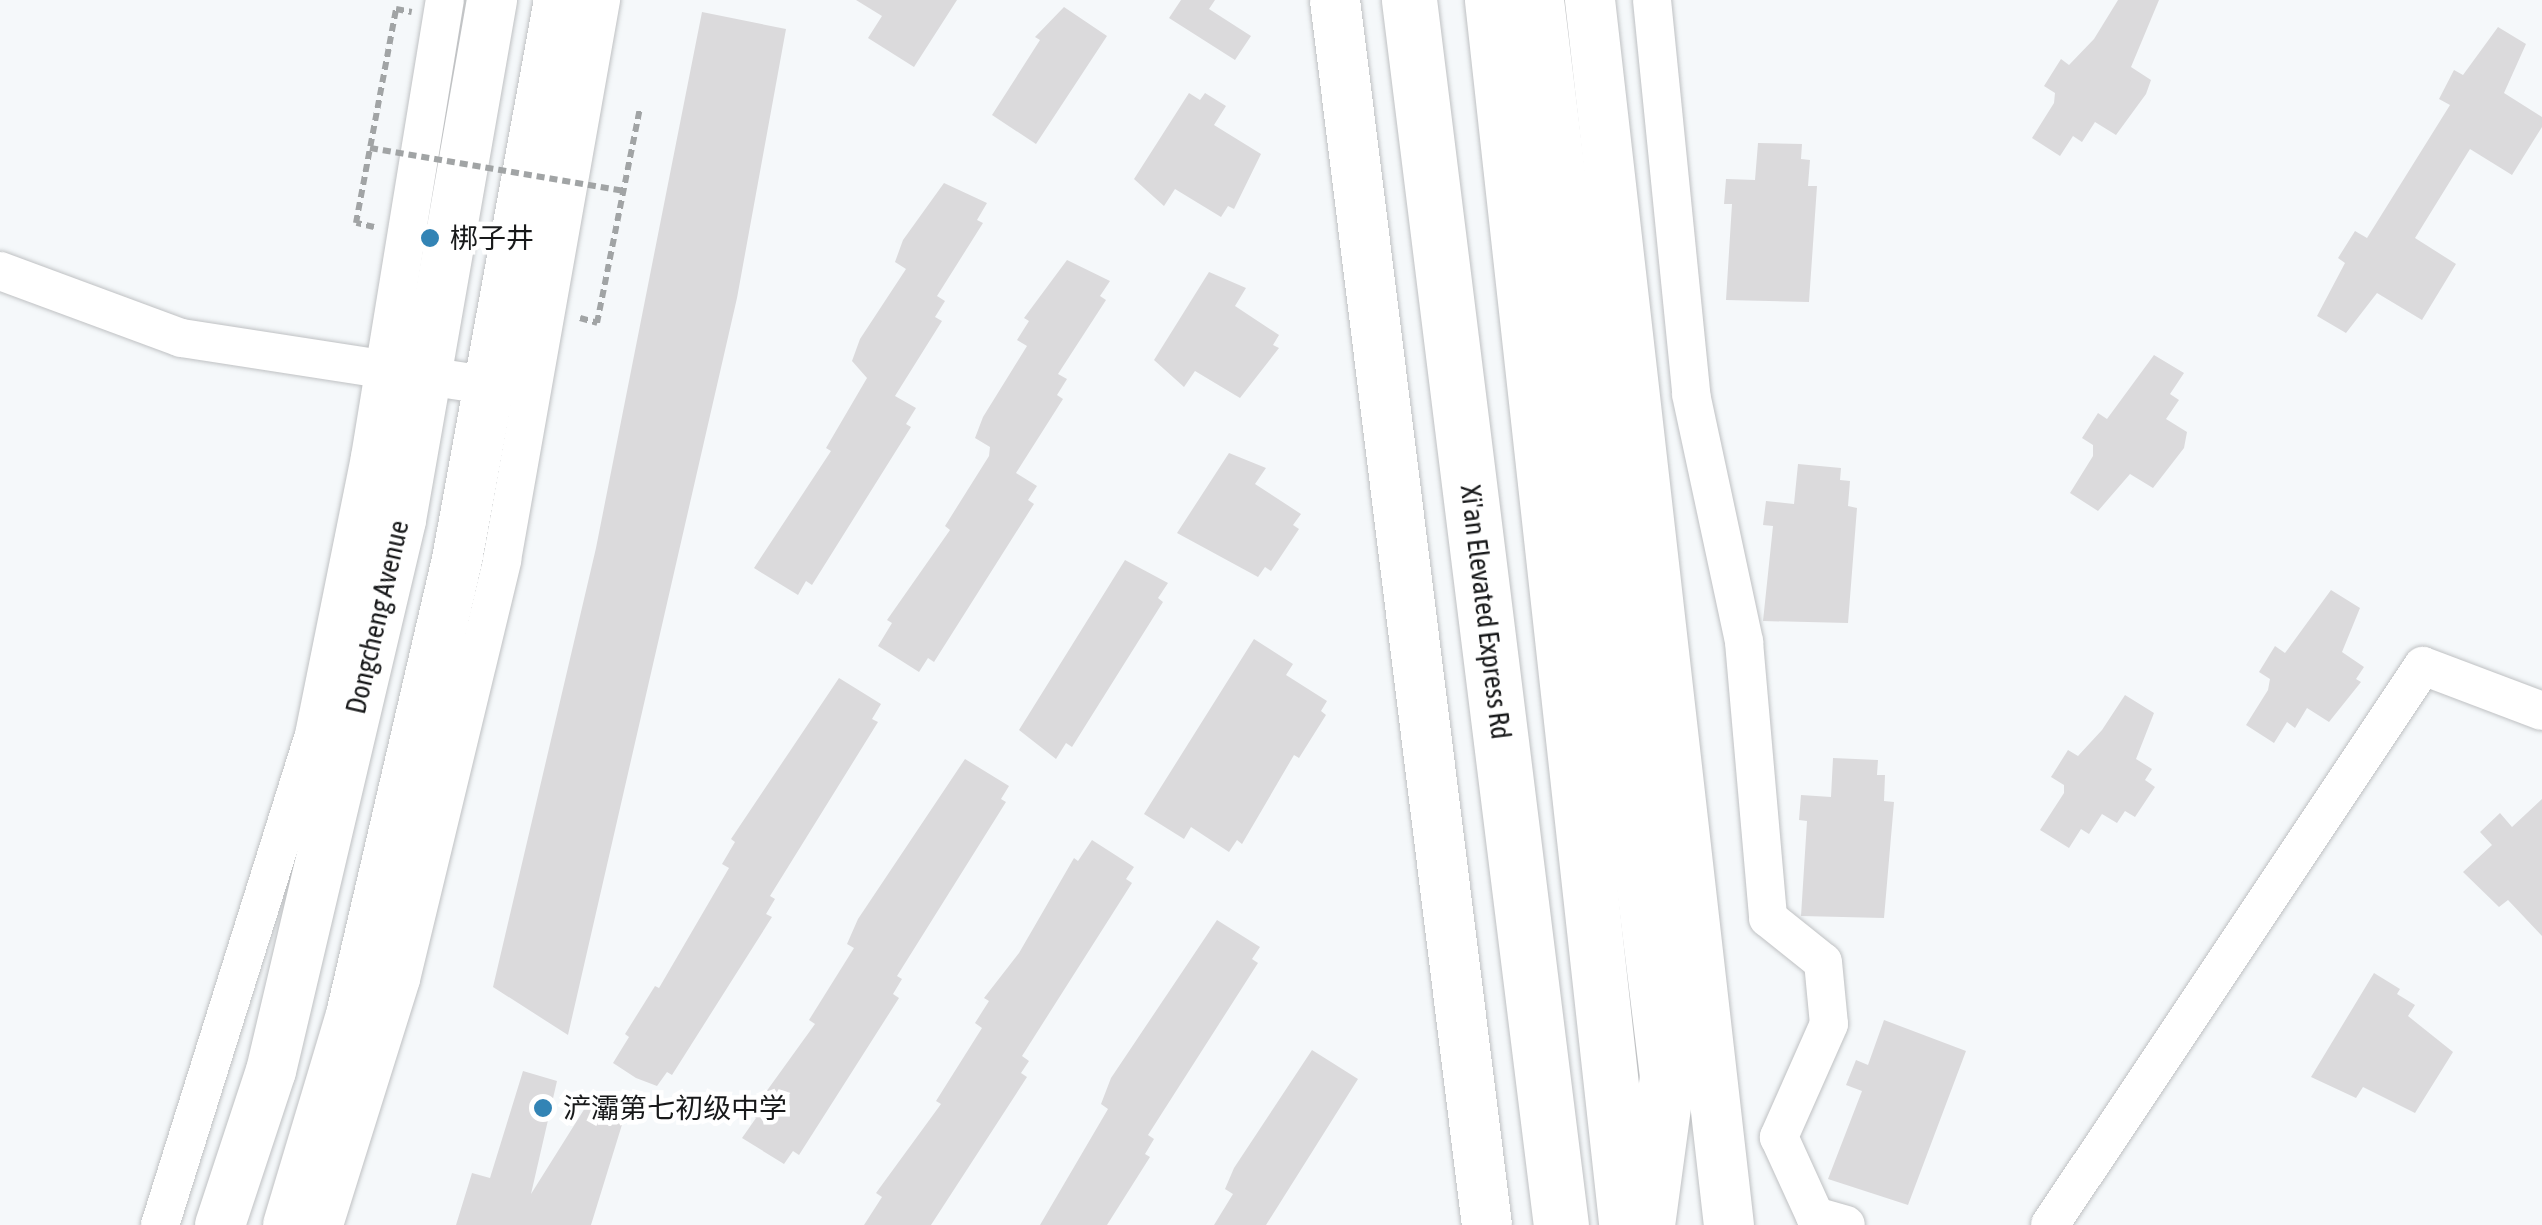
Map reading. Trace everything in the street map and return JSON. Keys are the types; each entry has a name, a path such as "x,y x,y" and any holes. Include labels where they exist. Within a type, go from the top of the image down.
{"highway":[{"path":"1377,0 1488,884 1533,981"},
{"name":"Xi'an Elevated Express Rd","path":"1410,0 1561,1225"},
{"path":"1492,0 1627,1225"},
{"path":"1536,0 1667,1077 1647,1225"}],"main road":[{"name":"Dongcheng Avenue","path":"220,1225 271,1071 401,520 405,372 492,0"},
{"path":"288,1225 350,1016 492,386 560,0"},
{"path":"1335,0 1486,1225"},
{"path":"1590,0 1729,1225"}],"street":[{"path":"160,1225 222,1044 314,736 405,372 445,0"},
{"path":"324,1225 400,979 502,560 600,0"},
{"path":"1652,0 1691,394 1744,642 1768,918 1822,962 1829,1024 1779,1137 1815,1216 1846,1225"},
{"path":"0,271 181,338 492,386"},
{"path":"2050,1225 2423,666 2542,711"}],"path":[{"path":"356,224 396,9 412,12 408,31"},
{"path":"583,304 580,320 597,322 640,108"},
{"path":"370,148 624,191"}],"building":[{"path":"856,0 957,0 914,67 868,38 882,16"},
{"path":"1181,0 1215,0 1209,9 1251,36 1235,60 1169,18"},
{"path":"2118,0 2159,0 2131,67 2151,80 2146,94 2116,135 2095,122 2082,142 2073,136 2060,156 2032,138 2054,103 2055,93 2044,86 2061,59 2069,65 2094,39"},
{"path":"1064,7 1107,36 1036,144 992,115 1040,40 1035,37"},
{"path":"702,12 786,29 737,298 568,1035 493,987 596,548"},
{"path":"2498,27 2526,44 2504,93 2542,117 2542,127 2512,175 2470,149 2415,238 2456,264 2422,320 2377,293 2346,333 2317,316 2345,263 2338,258 2355,231 2367,238 2450,105 2439,99 2454,70 2463,75"},
{"path":"1189,93 1200,100 1205,93 1226,106 1214,125 1261,154 1234,209 1228,206 1221,217 1175,189 1164,206 1134,179"},
{"path":"1758,143 1802,144 1801,159 1810,160 1808,186 1817,186 1809,302 1726,300 1732,204 1724,204 1726,179 1755,180"},
{"path":"944,183 987,203 977,220 983,223 937,296 945,301 935,317 942,321 895,396 916,408 906,424 911,427 812,585 806,581 798,595 754,568 831,451 826,448 867,378 852,361 860,339 906,269 895,262 903,240"},
{"path":"1067,260 1110,281 1100,296 1106,300 1058,374 1067,379 1057,395 1063,399 1016,473 1037,486 1028,500 1034,504 934,662 928,658 919,672 878,646 892,623 887,620 950,530 945,526 989,456 990,447 975,438 983,417 1027,346 1017,340 1029,321 1024,318"},
{"path":"1209,272 1246,288 1235,306 1279,335 1273,345 1279,348 1240,398 1195,371 1184,387 1154,360"},
{"path":"2154,355 2184,373 2170,394 2179,400 2166,419 2187,432 2184,448 2153,488 2130,474 2098,511 2070,493 2093,456 2093,445 2082,438 2098,413 2107,419"},
{"path":"1229,453 1266,468 1255,484 1301,514 1293,525 1299,529 1271,571 1265,567 1258,577 1177,533"},
{"path":"1798,464 1841,468 1840,480 1850,481 1848,506 1857,508 1848,623 1763,621 1773,526 1763,525 1766,501 1794,504"},
{"path":"1125,560 1168,583 1158,598 1163,602 1072,747 1066,743 1056,759 1019,730"},
{"path":"2331,590 2360,608 2342,652 2364,667 2356,679 2361,682 2329,722 2307,708 2295,728 2287,722 2274,743 2246,725 2268,690 2270,679 2259,672 2275,646 2285,653"},
{"path":"1254,639 1293,664 1286,675 1327,701 1321,711 1326,715 1299,758 1294,755 1242,844 1237,840 1229,852 1191,827 1184,839 1144,814"},
{"path":"839,678 881,704 872,719 878,722 770,896 775,899 766,914 772,917 672,1075 667,1072 657,1086 636,1078 613,1063 629,1037 625,1034 655,986 659,988 729,868 722,864 735,842 731,839"},
{"path":"2125,695 2154,713 2136,759 2152,769 2145,780 2155,787 2135,817 2125,811 2117,823 2102,814 2089,834 2081,829 2069,848 2040,830 2064,793 2064,785 2051,777 2068,750 2078,756 2102,730"},
{"path":"1833,758 1878,760 1877,775 1885,775 1884,801 1894,802 1884,918 1801,916 1807,821 1799,820 1801,795 1831,797"},
{"path":"965,759 1009,786 1001,799 1006,802 897,976 902,979 893,994 899,998 799,1155 793,1151 784,1164 742,1138 756,1118 750,1114 815,1024 809,1020 854,948 847,944 858,919"},
{"path":"2542,799 2542,936 2508,900 2499,907 2463,872 2492,845 2480,832 2500,813 2512,827"},
{"path":"1092,840 1134,867 1126,879 1132,883 1022,1056 1029,1061 1021,1073 1027,1077 931,1225 864,1225 882,1197 876,1193 941,1104 936,1101 982,1028 975,1023 989,1001 984,998 1019,953 1074,858 1078,861"},
{"path":"1217,920 1260,947 1252,959 1258,963 1148,1135 1154,1139 1145,1154 1150,1157 1107,1225 1040,1225 1108,1109 1101,1104 1111,1078"},
{"path":"2374,973 2400,989 2397,994 2415,1005 2408,1016 2453,1052 2415,1113 2363,1087 2356,1098 2311,1077"},
{"path":"1884,1020 1966,1051 1908,1205 1828,1179 1862,1091 1846,1085 1856,1060 1868,1065"},
{"path":"1312,1050 1358,1079 1266,1225 1214,1225 1233,1194 1225,1189 1234,1168"},
{"path":"523,1071 557,1081 531,1194 595,1092 629,1102 591,1225 456,1225 472,1173 490,1178"}],"place":[{"name":"梆子井","path":"430,238"},
{"name":"浐灞第七初级中学","path":"543,1108"}]}
